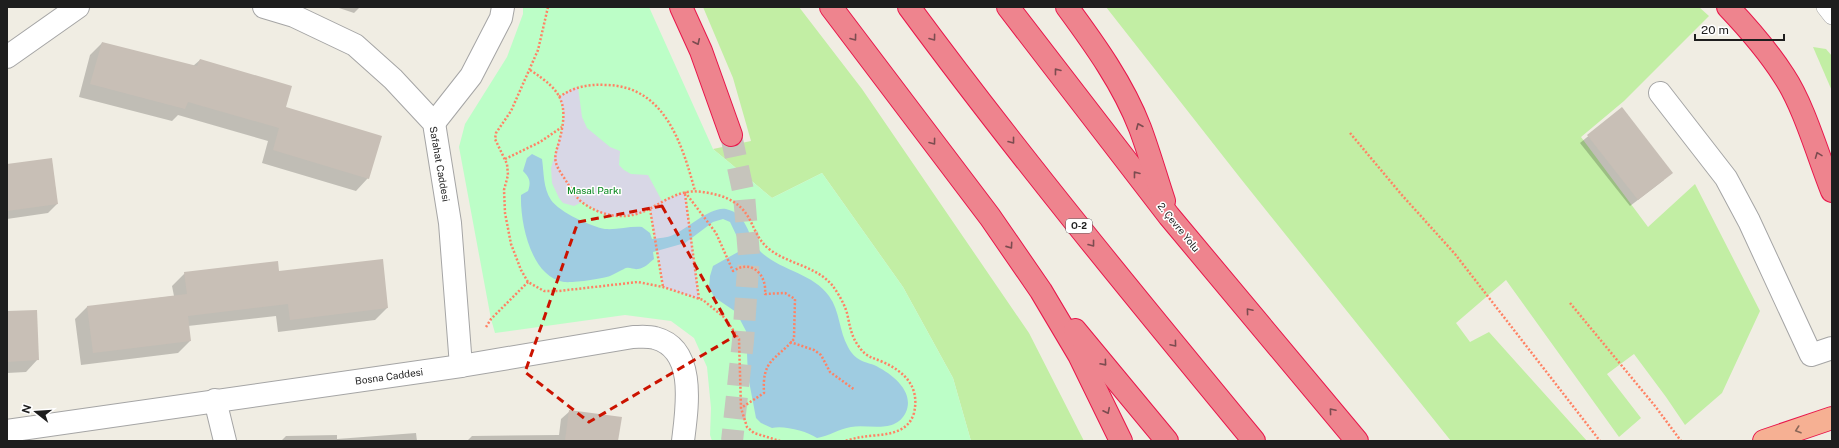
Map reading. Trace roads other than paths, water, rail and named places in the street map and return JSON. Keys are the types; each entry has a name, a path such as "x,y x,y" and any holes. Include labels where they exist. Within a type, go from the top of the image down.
{"highway":[{"path":"681,7 701,51 731,135"},
{"path":"831,7 990,218 1041,291 1079,355 1121,441"},
{"name":"O-2","path":"909,7 1109,265 1254,441"},
{"name":"2. Çevre Yolu","path":"1008,7 1168,216 1357,441"},
{"path":"1067,7 1099,52 1118,83 1140,127 1168,216"},
{"path":"1728,7 1746,26 1784,76 1796,99 1832,191"},
{"path":"1041,291 1108,368 1167,441"},
{"path":"1764,441 1832,418"}],"street":[{"path":"7,57 78,7"},
{"name":"Safahat Caddesi","path":"264,7 294,16 355,45 393,79 434,124 450,223 461,366"},
{"path":"434,124 471,76 501,18 503,7"},
{"path":"1660,93 1726,178 1749,221 1811,355 1832,348"},
{"name":"Bosna Caddesi","path":"7,431 215,400 461,366 633,337 654,337 671,345 682,361 687,382 683,441"},
{"path":"215,400 225,441"}],"lane":[{"path":"1825,7 1832,16"}],"water":[{"path":"532,154 542,159 546,190 555,205 568,214 599,228 610,229 642,227 650,233 652,239 673,235 706,214 720,209 726,209 739,216 743,220 759,250 776,263 805,276 822,288 829,296 833,302 845,341 855,356 881,368 900,384 907,397 908,404 902,419 889,426 851,427 817,438 813,435 795,429 782,427 772,428 761,423 756,418 748,376 746,331 736,312 714,297 709,287 713,266 738,252 741,245 730,222 723,219 713,222 685,243 653,252 654,259 647,265 640,268 626,268 606,277 580,281 564,282 553,278 543,270 536,260 525,234 521,207 521,195 528,191 530,183 523,171 527,158"}],"tunnel":[{"path":"731,135 744,195 749,255 743,341 732,441"}],"park label":[{"name":"Masal Parkı","path":"594,190"}]}
